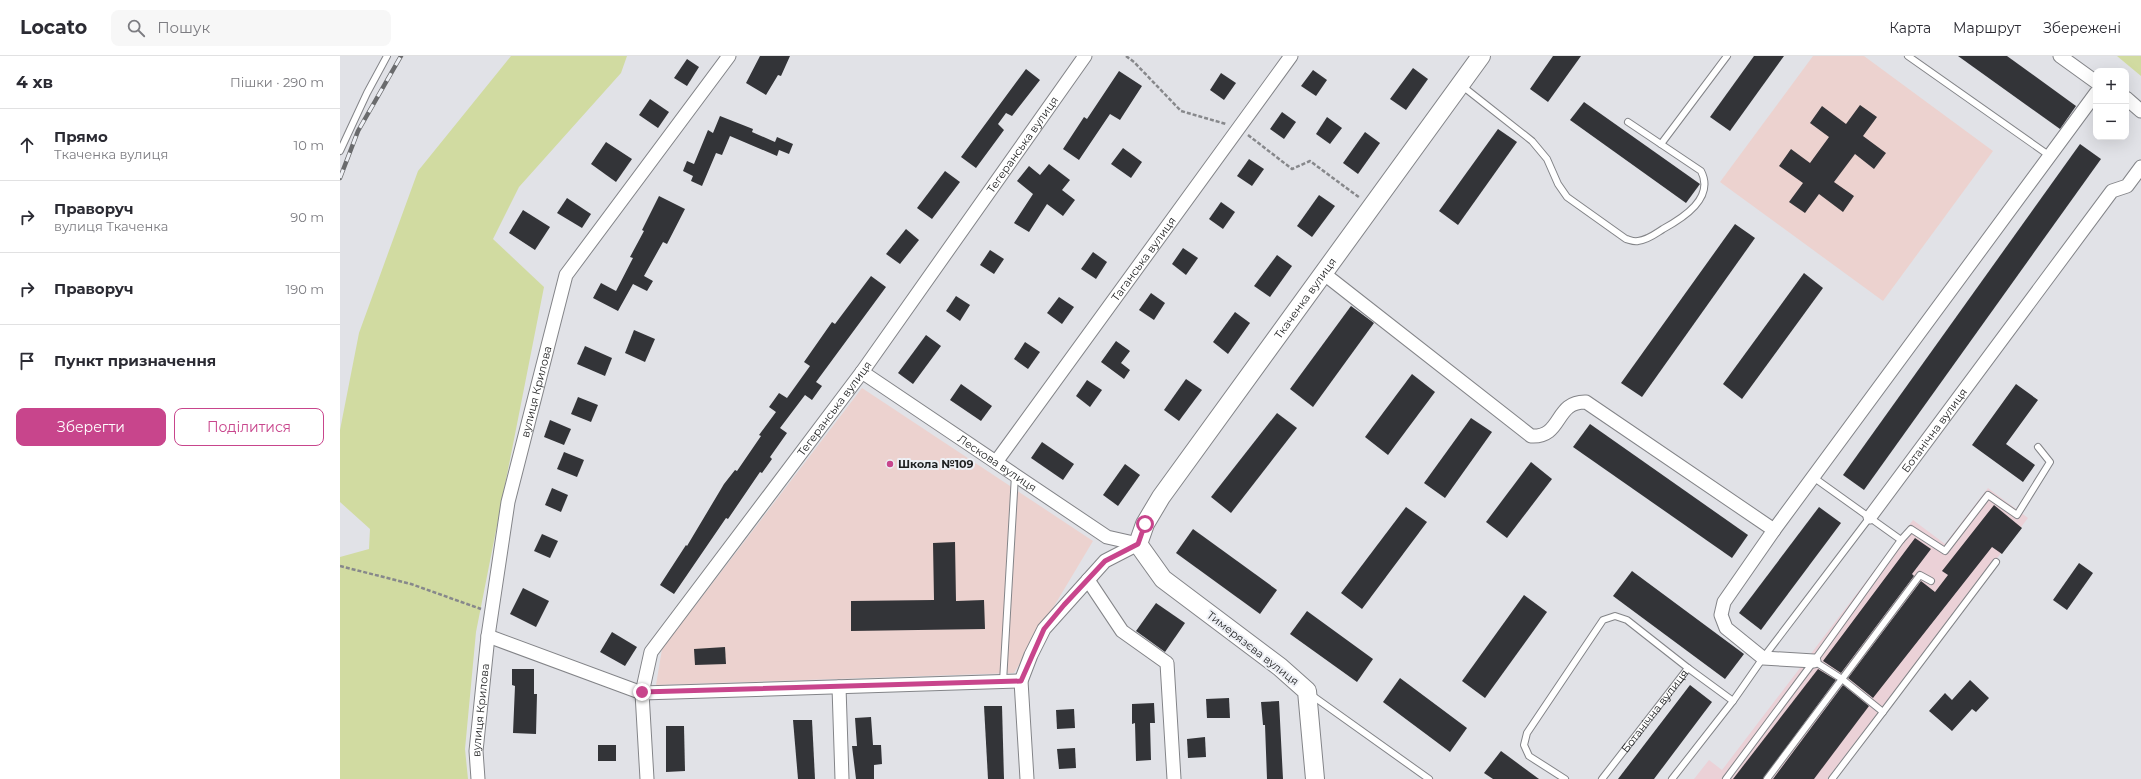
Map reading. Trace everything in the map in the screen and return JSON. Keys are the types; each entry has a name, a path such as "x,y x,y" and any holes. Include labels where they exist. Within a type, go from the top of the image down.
{"street":[{"name":"вулиця Крилова","path":"478,779 476,751 488,636 508,502 566,275 729,56"},
{"name":"Таганська вулиця","path":"996,462 1291,56"},
{"name":"Ткаченка вулиця","path":"1138,544 1145,524 1161,497 1481,56"},
{"path":"2060,56 2093,80"},
{"name":"Тегеранська вулиця","path":"647,779 642,692 651,652 862,372 1083,57"},
{"path":"1814,661 1763,658 1726,628 1721,615 1724,602 1774,530 2093,97"},
{"path":"2129,101 2141,111"},
{"name":"Ботанічна вулиця","path":"1870,517 2112,191 2127,186 2141,167"},
{"path":"1323,273 1531,436 1542,436 1550,432 1566,408 1575,402 1586,402 1774,530"},
{"name":"Лескова вулиця","path":"862,372 1106,537 1138,544"},
{"path":"1027,779 1021,681 1044,629 1105,561 1138,544"},
{"name":"Тимерязєва вулиця","path":"1138,544 1163,579 1280,667 1307,691 1315,779"},
{"path":"1088,580 1122,631 1167,663 1174,779"},
{"path":"488,636 642,692 1021,681"},
{"path":"839,687 842,779"}],"lane":[{"path":"340,151 367,93 387,56"},
{"path":"1661,144 1728,56"},
{"path":"1908,56 2050,156"},
{"path":"1460,84 1532,141 1547,159 1567,197 1626,239 1636,242 1647,239 1686,216 1694,209 1703,190 1705,179 1701,171 1628,122"},
{"path":"1726,779 1814,661 1901,540 1911,529 1945,550 1988,495 2017,515 2050,462 2038,447"},
{"path":"1003,682 1014,475"},
{"path":"1813,477 1901,540"},
{"name":"Ботанічна вулиця","path":"1672,779 1733,701 1763,658 1870,517"},
{"path":"1832,779 1996,562"},
{"path":"1767,779 1920,575 1931,581"},
{"path":"1565,779 1529,756 1524,745 1527,733 1603,620 1615,616 1627,620 1688,668"},
{"path":"1814,661 1842,679 1883,712"},
{"name":"Ботанічна вулиця","path":"1602,779 1688,668 1733,701"},
{"path":"1307,691 1429,779"}],"path":[{"path":"1126,56 1134,62 1181,112 1238,128 1292,169 1310,161 1372,206"},
{"path":"340,566 411,584 491,613"}],"shaded area":[{"path":"1813,56 1864,56 1993,151 1883,301 1720,182"},
{"name":"Школа №109","path":"862,388 1093,541 1014,673 656,685 662,649"},
{"path":"1988,488 2028,518 1827,779 1694,779 1709,760 1722,770 1913,520 1945,544"}],"green space":[{"path":"511,56 627,56 621,73 519,187 493,239 544,287 476,632 465,749 468,779 340,779 340,557 369,549 370,529 340,502 340,430 359,333 418,171"},
{"path":"2117,56 2141,56 2141,76"}],"building":[{"path":"760,56 790,56 781,76 778,75 766,95 746,83"},
{"path":"1553,56 1581,56 1548,102 1530,89"},
{"path":"1754,56 1784,56 1730,131 1710,117"},
{"path":"1958,56 2007,56 2076,106 2060,129"},
{"path":"687,59 699,67 687,86 674,78"},
{"path":"1413,68 1428,79 1406,110 1390,99"},
{"path":"1026,69 1040,80 1012,116 1006,113 998,124 1004,130 976,168 961,157"},
{"path":"1313,70 1327,80 1316,96 1301,86"},
{"path":"1119,71 1142,86 1120,120 1110,114 1079,160 1063,149 1084,117 1087,119"},
{"path":"1221,73 1236,83 1224,100 1210,90"},
{"path":"650,99 669,112 658,128 639,115"},
{"path":"1584,102 1700,184 1686,203 1570,120"},
{"path":"1860,105 1877,117 1863,136 1886,153 1874,169 1855,154 1834,182 1854,196 1843,212 1819,194 1805,213 1789,202 1803,183 1779,166 1791,149 1810,163 1829,137 1810,123 1822,106 1846,124"},
{"path":"1282,112 1296,122 1284,139 1270,129"},
{"path":"720,116 753,129 752,132 775,142 777,137 793,144 789,154 779,150 777,156 730,136 722,155 716,153 702,186 691,181 693,176 683,171 687,161 694,164 708,130 713,133"},
{"path":"1327,117 1342,128 1330,144 1316,134"},
{"path":"1498,129 1517,142 1458,225 1439,211"},
{"path":"1365,132 1380,143 1358,174 1343,163"},
{"path":"606,142 632,159 616,182 591,164"},
{"path":"2080,144 2101,159 1864,490 1843,475"},
{"path":"1123,148 1142,162 1131,178 1111,164"},
{"path":"1249,159 1264,169 1252,186 1237,176"},
{"path":"1049,164 1070,180 1062,190 1075,200 1063,216 1047,204 1029,232 1014,223 1033,194 1017,181 1029,166 1040,175"},
{"path":"945,171 960,182 932,219 917,208"},
{"path":"1319,195 1335,206 1312,237 1297,226"},
{"path":"659,196 685,209 667,244 663,242 644,276 653,281 647,291 633,284 618,311 593,298 601,283 616,291 633,258 630,257 644,231 642,230"},
{"path":"567,198 591,214 582,228 557,213"},
{"path":"1221,202 1235,212 1223,229 1209,219"},
{"path":"523,210 550,227 535,250 509,233"},
{"path":"1735,224 1755,238 1642,397 1621,383"},
{"path":"906,229 919,240 900,264 886,254"},
{"path":"1183,248 1198,258 1186,275 1172,264"},
{"path":"990,250 1004,259 994,274 980,265"},
{"path":"1093,252 1107,262 1096,279 1081,269"},
{"path":"1277,255 1292,266 1270,297 1254,286"},
{"path":"1804,273 1823,288 1742,399 1723,384"},
{"path":"871,276 886,287 816,382 822,386 812,400 805,395 780,428 787,433 770,457 772,459 762,473 760,472 728,519 726,518 674,594 660,585 686,545 687,546 724,484 735,470 737,471 761,436 759,435 776,412 769,407 779,393 787,398 810,366 804,362 832,322 835,324"},
{"path":"1151,293 1165,303 1154,320 1139,310"},
{"path":"956,296 970,305 960,321 946,311"},
{"path":"1059,297 1074,307 1062,324 1047,313"},
{"path":"1351,306 1374,323 1313,407 1290,389"},
{"path":"1235,312 1250,323 1228,354 1213,342"},
{"path":"634,330 655,339 645,362 625,353"},
{"path":"926,335 941,346 913,384 898,373"},
{"path":"1116,341 1130,351 1121,363 1130,370 1124,379 1101,362"},
{"path":"1025,342 1040,352 1028,369 1014,359"},
{"path":"585,346 612,358 605,376 577,364"},
{"path":"1412,374 1435,392 1388,455 1365,437"},
{"path":"1186,379 1202,390 1179,421 1164,410"},
{"path":"1087,380 1102,390 1090,407 1076,396"},
{"path":"961,384 992,406 981,421 950,400"},
{"path":"2016,384 2038,400 2006,444 2035,465 2023,482 1972,445"},
{"path":"578,397 598,405 591,422 571,414"},
{"path":"1277,413 1297,428 1231,513 1211,497"},
{"path":"1471,418 1492,432 1445,498 1424,483"},
{"path":"550,420 571,429 564,445 544,437"},
{"path":"1590,424 1748,535 1732,558 1573,447"},
{"path":"1042,442 1074,464 1063,480 1031,458"},
{"path":"564,452 584,460 577,477 557,469"},
{"path":"1531,462 1552,479 1507,538 1486,522"},
{"path":"1125,464 1140,475 1118,506 1103,495"},
{"path":"552,488 568,495 561,512 545,505"},
{"path":"1994,505 2022,528 2002,554 1992,547 1873,698 1848,678 1921,581 1935,592 1948,575 1942,571"},
{"path":"1406,507 1427,522 1362,609 1341,593"},
{"path":"1819,507 1841,523 1761,630 1739,613"},
{"path":"1193,529 1277,590 1260,614 1176,553"},
{"path":"542,534 558,541 550,558 534,551"},
{"path":"1915,538 1931,549 1912,574 1914,576 1841,673 1823,661"},
{"path":"955,542 956,601 984,600 985,629 851,631 851,601 934,600 933,543"},
{"path":"2079,563 2093,573 2067,610 2053,600"},
{"path":"1632,571 1744,654 1725,679 1613,596"},
{"path":"523,588 549,601 536,627 510,614"},
{"path":"1524,595 1547,612 1485,698 1462,681"},
{"path":"1156,603 1185,623 1165,652 1136,631"},
{"path":"1307,611 1373,659 1357,682 1290,634"},
{"path":"612,632 637,647 625,666 600,652"},
{"path":"725,647 726,664 695,665 694,649"},
{"path":"512,669 534,669 534,694 537,694 536,734 513,733 515,686 512,685"},
{"path":"1818,669 1836,680 1763,779 1733,779"},
{"path":"1400,678 1467,728 1450,752 1383,702"},
{"path":"1970,680 1989,698 1976,712 1972,709 1952,731 1929,711 1945,693 1952,700"},
{"path":"1690,685 1712,702 1654,779 1618,779"},
{"path":"1843,685 1869,706 1814,779 1773,779"},
{"path":"1229,698 1230,718 1207,718 1206,699"},
{"path":"1279,701 1283,779 1267,779 1265,725 1263,725 1261,702"},
{"path":"1154,703 1155,723 1150,723 1151,760 1136,761 1135,723 1132,724 1132,704"},
{"path":"984,706 1002,706 1004,779 988,779"},
{"path":"1074,709 1075,728 1057,729 1056,710"},
{"path":"871,717 873,745 881,745 882,764 874,765 874,779 856,779 852,746 857,746 855,718"},
{"path":"793,720 812,720 815,779 798,779"},
{"path":"666,726 684,726 685,771 666,772"},
{"path":"1205,737 1206,757 1188,758 1187,739"},
{"path":"598,745 616,745 616,761 598,761"},
{"path":"1075,748 1076,768 1059,769 1057,749"},
{"path":"1501,751 1539,779 1493,779 1484,773"}],"railway":[{"path":"340,178 358,131 401,56"}],"place":[{"name":"Школа №109","path":"890,464"}],"route":[{"path":"642,692 1021,681 1031,655 1044,629 1105,561 1138,544 1145,524"}]}
